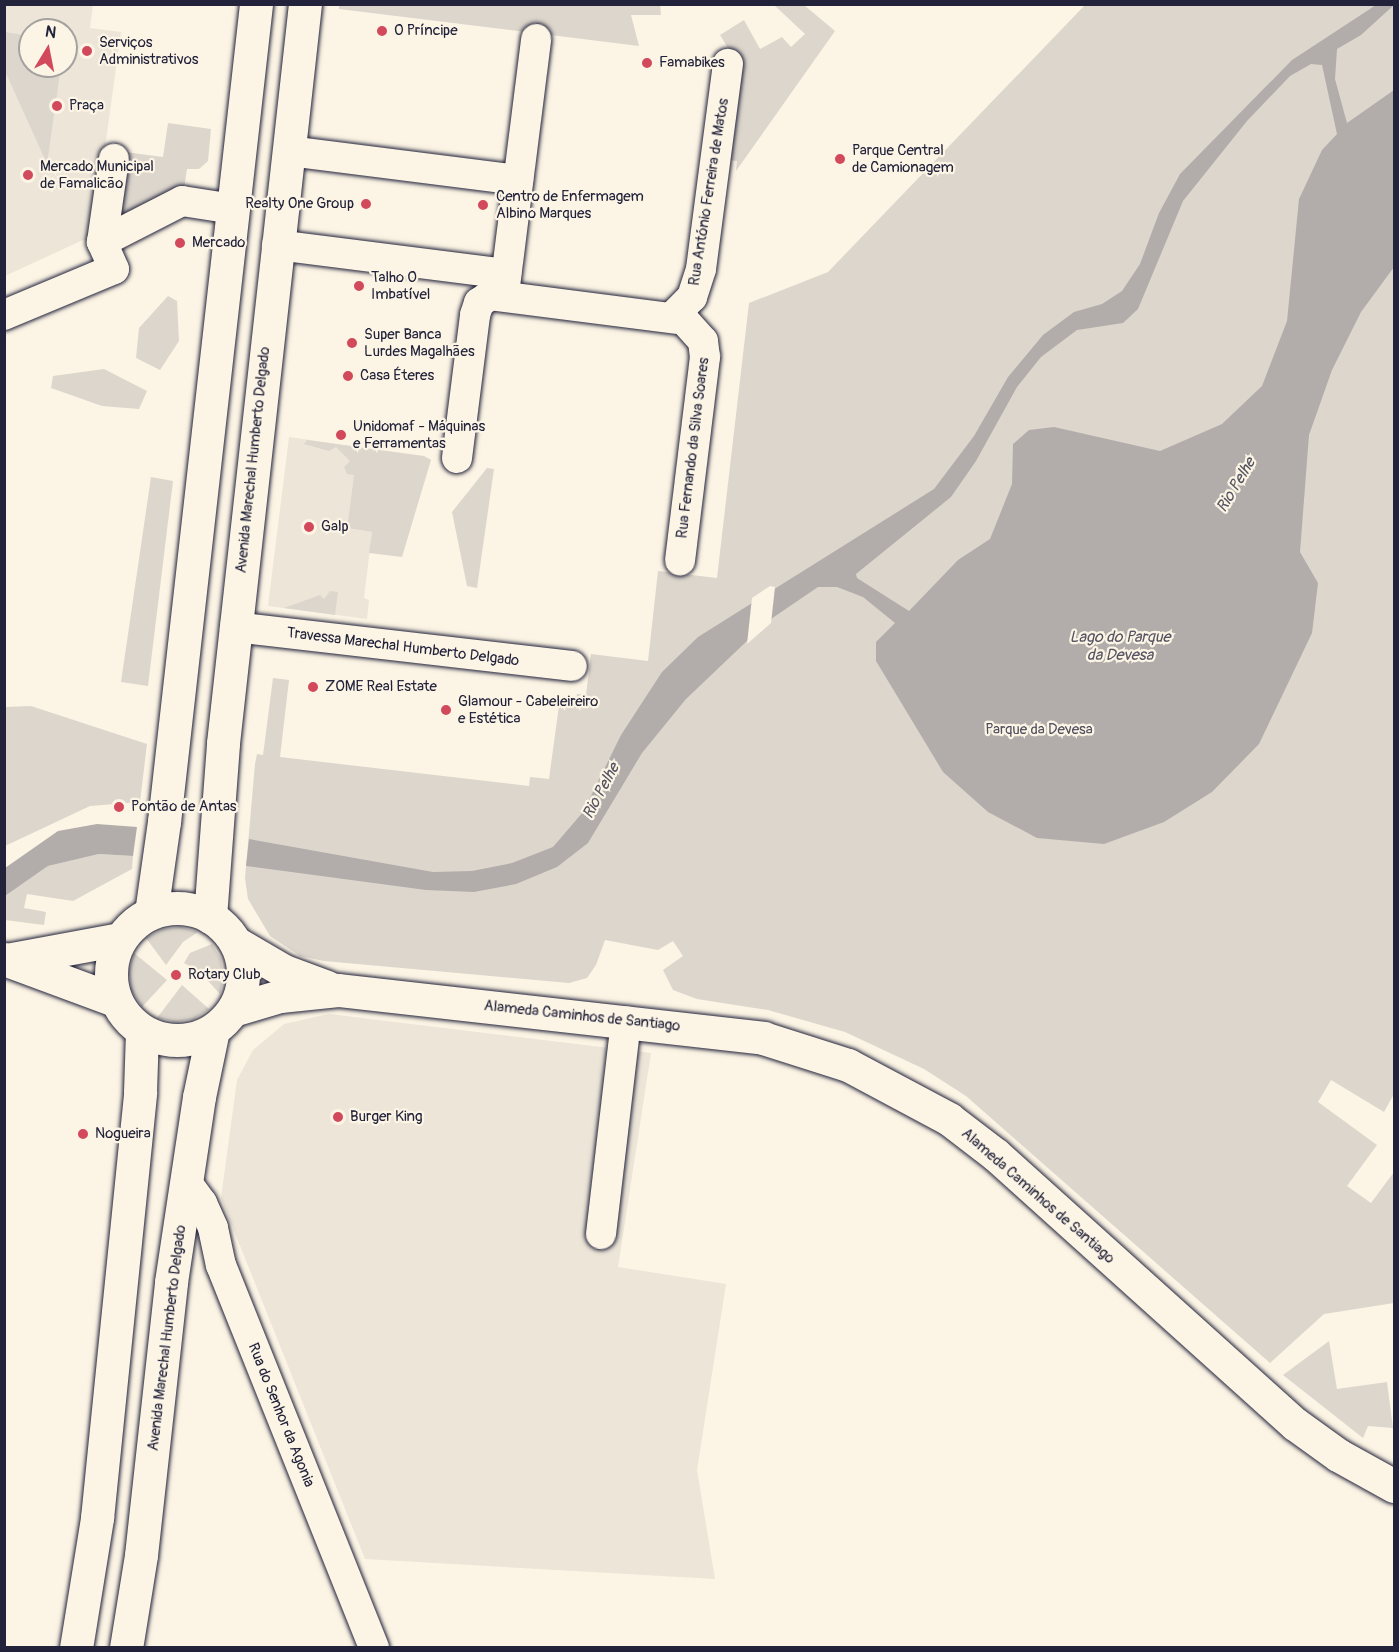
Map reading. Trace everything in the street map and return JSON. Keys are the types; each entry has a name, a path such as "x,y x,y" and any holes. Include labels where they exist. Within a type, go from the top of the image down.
{"main road":[{"path":"151,913 164,822 256,4"},
{"name":"Avenida Marechal Humberto Delgado","path":"210,917 213,841 235,627 306,4"},
{"path":"6,959 120,939 151,913 171,908 191,909 210,917 236,943 244,970 240,998 223,1020 194,1039 176,1041 142,1031 126,1018 115,1000 110,975 120,939"},
{"name":"Alameda Caminhos de Santiago","path":"236,943 284,971 338,990"},
{"path":"6,959 115,1000"},
{"name":"Alameda Caminhos de Santiago","path":"223,1020 280,996 338,990 626,1021 772,1041 848,1065 914,1097 996,1155 1295,1424 1338,1455 1395,1486"},
{"name":"Avenida Marechal Humberto Delgado","path":"126,1647 141,1555 171,1282 188,1184 198,1097 223,1020"},
{"path":"76,1647 97,1518 140,1092 142,1031"}],"street":[{"path":"457,458 475,315 479,303 505,284 536,39"},
{"name":"Rua António Ferreira de Matos","path":"673,316 692,297 701,269 728,64"},
{"path":"289,151 518,180"},
{"path":"4,315 114,269 102,242 114,159"},
{"path":"102,242 182,201 233,209"},
{"path":"277,245 505,284 673,316"},
{"name":"Rua Fernando da Silva Soares","path":"673,316 695,328 705,357 680,560"},
{"name":"Travessa Marechal Humberto Delgado","path":"235,627 572,666"},
{"path":"600,1234 626,1021"},
{"name":"Rua do Senhor da Agonia","path":"188,1184 202,1203 213,1228 221,1265 374,1647"}],"shaded area":[{"name":"Praça","path":"4,5 93,5 90,28 121,32 92,241 83,240 5,276"},
{"path":"289,437 358,447 347,528 372,532 364,598 369,600 367,619 268,606"},
{"path":"329,1014 651,1053 618,1267 726,1284 697,1470 715,1579 365,1559 221,1198 237,1080 253,1050 284,1024"}],"green space":[{"path":"339,4 660,4 661,15 631,15 639,46 339,9"},
{"path":"773,4 804,5 835,31 736,171 737,161 729,160 734,58 720,35 744,20 760,49 782,37 791,47 805,34"},
{"name":"Parque da Devesa","path":"1085,5 1394,5 1394,1094 1384,1112 1331,1080 1318,1102 1377,1145 1347,1186 1371,1203 1394,1172 1394,1303 1324,1314 1270,1363 966,1096 924,1069 845,1032 768,1010 697,999 673,990 663,970 683,956 673,941 658,950 605,940 596,965 587,978 569,983 324,961 300,956 270,936 248,899 245,878 255,764 257,754 263,755 273,678 289,680 280,757 529,786 530,777 549,779 560,698 576,700 577,694 586,695 591,654 648,661 658,571 717,578 749,303 828,272"},
{"path":"5,32 18,34 18,78 59,78 47,164 5,71"},
{"path":"168,123 211,129 208,161 199,169 187,169 184,189 115,223 125,152 163,157"},
{"path":"168,296 177,301 179,341 160,370 136,358 139,328"},
{"path":"104,369 147,391 139,409 102,406 51,388 53,376"},
{"path":"307,440 424,456 431,460 402,557 369,553 372,532 347,528 354,475 347,474 344,467 350,461 336,447 329,451 304,444"},
{"path":"487,468 494,469 477,588 467,586 452,512"},
{"path":"151,477 173,481 148,686 121,682"},
{"path":"330,591 338,592 335,615 284,608 320,595 324,599"},
{"path":"31,706 147,744 140,802 90,806 5,846 5,707"},
{"path":"99,854 133,856 132,869 73,901 27,894 24,908 46,912 44,925 5,920 5,896 48,866"},
{"path":"181,927 198,932 183,942 166,965 146,938 163,929"},
{"path":"212,944 221,959 224,977 220,994 199,971 184,963 190,953"},
{"path":"134,953 167,980 142,1007 131,990 129,971"},
{"path":"182,985 209,1009 194,1019 176,1022 157,1018"},
{"path":"1329,1341 1337,1389 1387,1382 1393,1428 1368,1426 1363,1438 1283,1375"}],"water":[{"name":"Lago do Parque da Devesa","path":"1376,5 1394,5 1361,35 1337,49 1335,79 1347,123 1394,90 1394,267 1361,312 1332,370 1309,435 1300,552 1318,583 1312,633 1259,744 1212,792 1164,822 1104,844 1037,838 988,812 943,772 876,661 876,642 895,623 863,597 837,587 818,587 768,621 686,699 642,753 588,843 557,867 516,884 474,892 426,890 246,866 249,839 433,872 472,871 512,863 553,847 583,812 621,735 662,672 698,637 934,489 974,436 1008,377 1043,335 1074,312 1102,304 1122,291 1140,264 1159,213 1180,174 1292,60","holes":["1311,64 1322,65 1337,134 1322,150 1299,199 1287,321 1262,386 1222,424 1160,451 1054,427 1029,430 1013,444 1012,484 990,539 958,560 909,611 857,578 856,574 951,497 976,461 1017,387 1041,357 1077,330 1123,323 1138,309 1183,201 1247,121 1290,76"]},
{"path":"97,824 137,827 133,856 99,854 48,866 5,896 5,868 58,831"}],"pier":[{"path":"770,586 775,587 771,623 747,644 752,598"}],"place":[{"name":"O Príncipe","path":"382,31"},
{"name":"Serviços Administrativos","path":"87,51"},
{"name":"Famabikes","path":"647,63"},
{"name":"Praça","path":"57,106"},
{"name":"Parque Central de Camionagem","path":"840,159"},
{"name":"Mercado Municipal de Famalicão","path":"28,175"},
{"name":"Realty One Group","path":"366,204"},
{"name":"Centro de Enfermagem Albino Marques","path":"483,205"},
{"name":"Mercado","path":"180,243"},
{"name":"Talho O Imbatível","path":"359,286"},
{"name":"Super Banca Lurdes Magalhães","path":"352,343"},
{"name":"Casa Éteres","path":"348,376"},
{"name":"Unidomaf - Máquinas e Ferramentas","path":"341,435"},
{"name":"Galp","path":"309,527"},
{"name":"ZOME Real Estate","path":"313,687"},
{"name":"Glamour - Cabeleireiro e Estética","path":"446,710"},
{"name":"Pontão de Antas","path":"119,807"},
{"name":"Rotary Club","path":"176,975"},
{"name":"Burger King","path":"338,1117"},
{"name":"Nogueira","path":"83,1134"}],"water label":[{"name":"Rio Pelhe","path":"1236,485"},
{"name":"Rio Pelhe","path":"601,791"}]}
